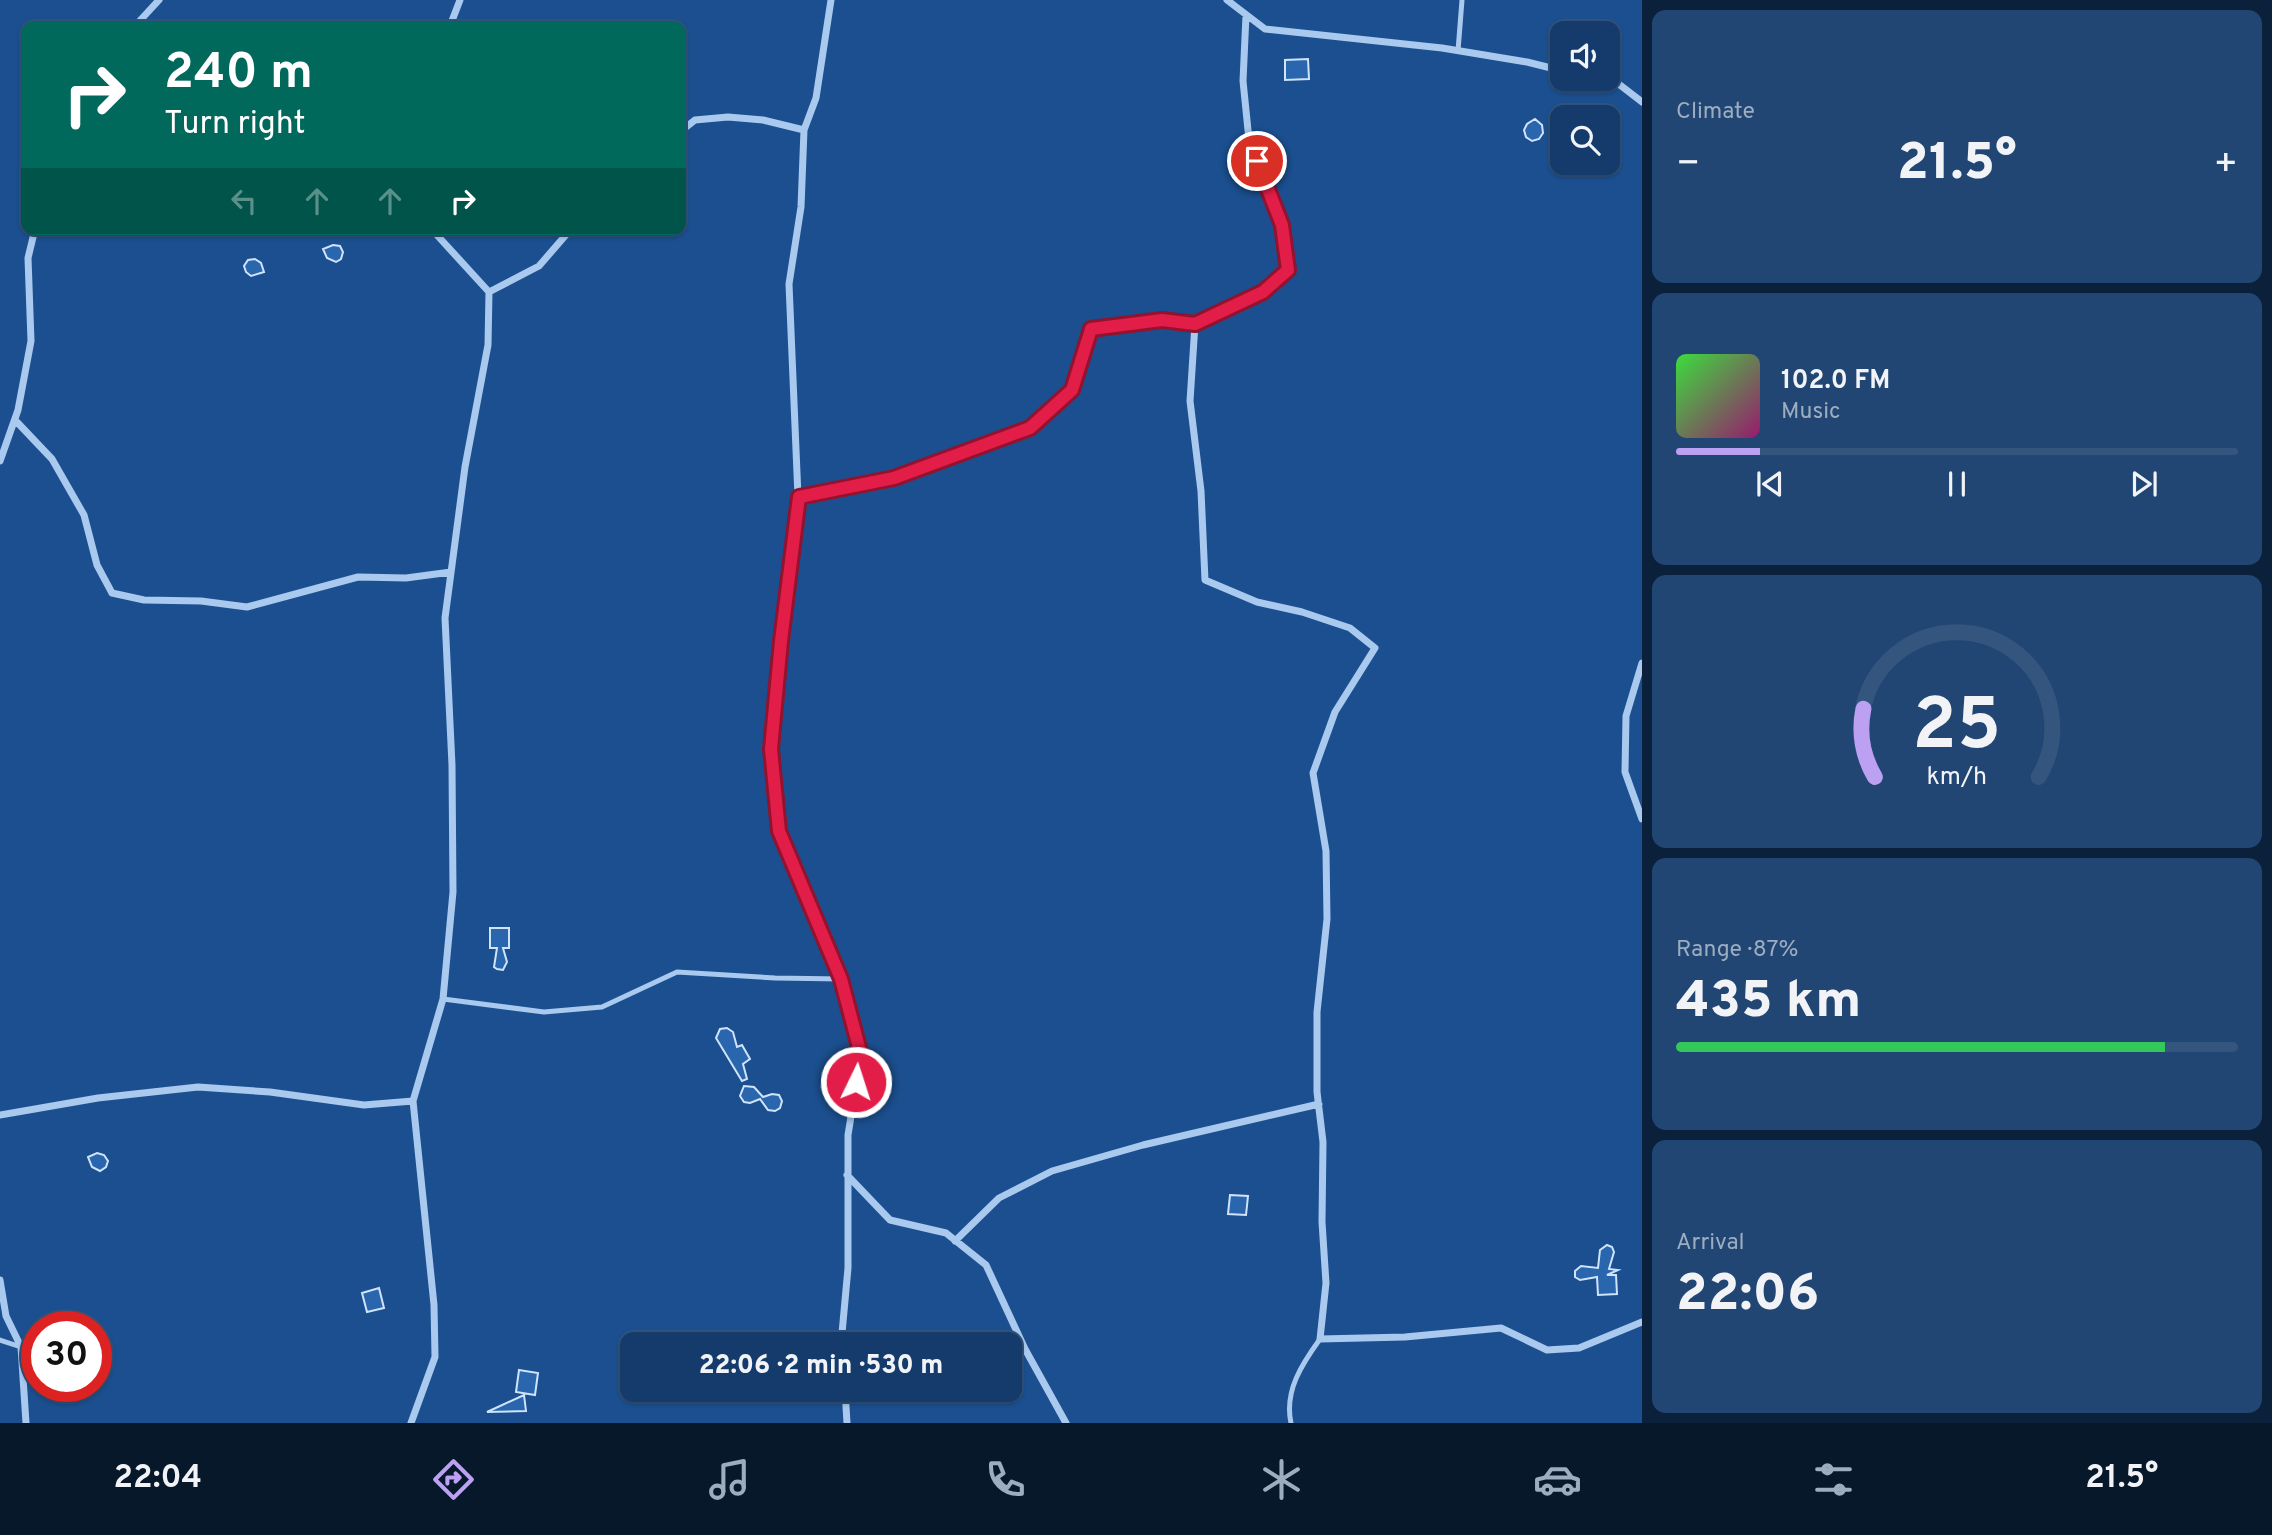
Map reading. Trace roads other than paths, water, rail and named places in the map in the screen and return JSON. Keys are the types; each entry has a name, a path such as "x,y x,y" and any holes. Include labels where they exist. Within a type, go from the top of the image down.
{"street":[{"path":"140,21 159,0"},
{"path":"452,21 460,0"},
{"path":"831,0 818,87 804,130 801,207 789,284 799,497 771,749 779,831 841,979 861,1055 848,1135 848,1268 842,1332"},
{"path":"1227,0 1265,29 1458,51 1550,68"},
{"path":"799,497 894,478 1030,428 1072,390 1091,329 1162,320 1195,324 1263,292 1288,270 1282,225 1249,139 1243,81 1246,15"},
{"path":"1620,85 1642,102"},
{"path":"686,127 695,120 728,117 763,120 804,130"},
{"path":"0,461 18,410 31,341 28,258 34,235"},
{"path":"411,1423 435,1357 435,1305 413,1101 443,999 453,892 452,765 446,618 465,467 488,345 489,292 437,235"},
{"path":"489,292 539,266 566,235"},
{"path":"1195,324 1190,401 1201,491 1205,580 1257,602 1303,612 1350,628 1375,648 1335,712 1313,773 1326,851 1327,919 1317,1012 1319,1104 1323,1142 1321,1222 1326,1283 1320,1339 1405,1337 1501,1328 1546,1350 1579,1348 1642,1322"},
{"path":"15,420 52,459 84,515 97,565 112,593 144,600 201,601 247,607 358,577 406,578 452,572"},
{"path":"1642,663 1626,716 1625,772 1642,819"},
{"path":"0,1115 98,1098 198,1087 270,1092 364,1105 413,1101"},
{"path":"955,1241 999,1198 1052,1171 1143,1145 1319,1104"},
{"path":"847,1175 890,1220 946,1233 986,1265 1025,1349 1066,1423"},
{"path":"0,1280 6,1316 21,1347"},
{"path":"25,1402 26,1423"},
{"path":"846,1402 847,1423"}],"lane":[{"path":"1458,51 1462,0"},
{"path":"443,999 544,1012 602,1007 677,972 841,979"},
{"path":"1291,1423 1288,1408 1298,1370 1320,1339"},
{"path":"0,1340 21,1347"}]}
